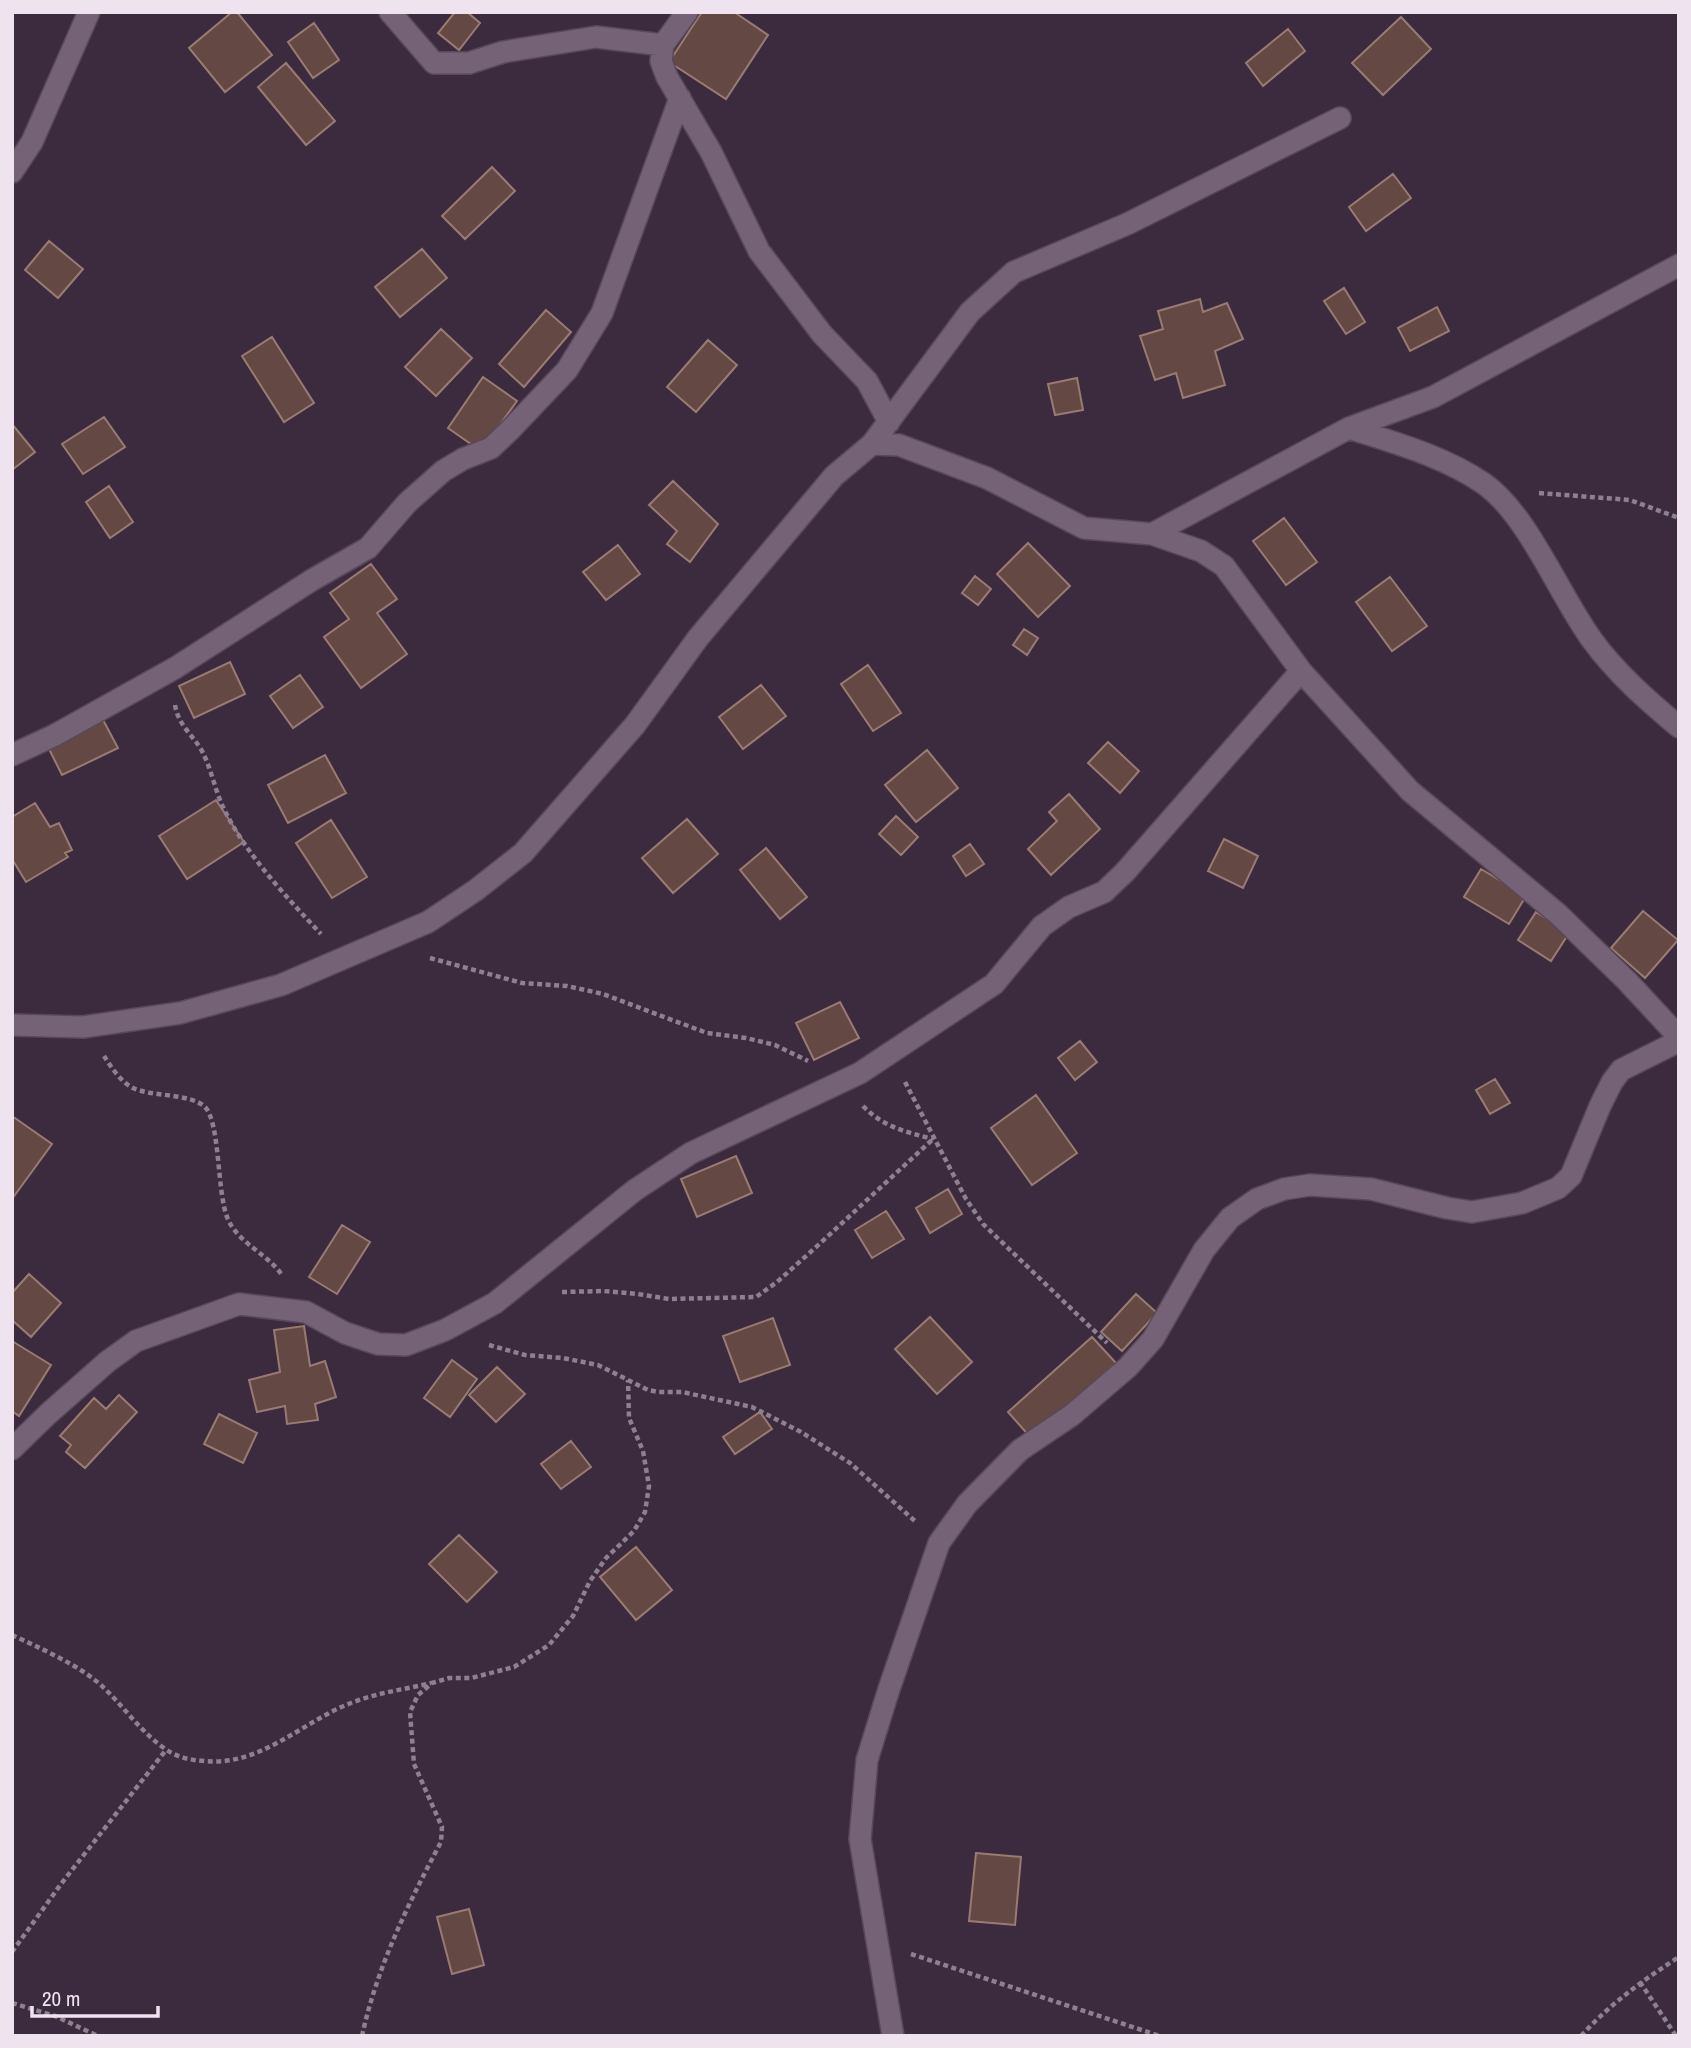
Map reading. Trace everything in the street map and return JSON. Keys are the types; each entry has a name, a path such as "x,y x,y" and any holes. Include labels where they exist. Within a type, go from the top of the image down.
{"street":[{"path":"12,172 33,142 89,12"},
{"path":"390,12 434,64 469,63 503,52 596,37 663,45"},
{"path":"687,12 663,45 662,61 667,77 711,152 759,251 822,334 867,381 889,422"},
{"path":"12,755 55,735 175,668 312,580 368,548 416,495 443,471 463,459 491,448 567,370 602,313 680,98"},
{"path":"12,1025 83,1027 180,1013 281,985 428,922 476,890 523,853 635,725 698,638 834,476 872,444 970,312 1014,272 1127,224 1340,118"},
{"path":"1152,534 1349,428 1433,397 1679,265"},
{"path":"1349,428 1430,454 1483,483 1511,508 1591,639 1626,682 1679,727"},
{"path":"872,444 899,445 987,478 1084,528 1152,534 1201,551 1224,566 1301,671 1410,791 1558,914 1627,981 1679,1039 1621,1070 1600,1106 1571,1175 1558,1188 1522,1203 1472,1212 1435,1206 1371,1189 1310,1185 1284,1189 1257,1199 1230,1218 1204,1250 1153,1339 1128,1367 1072,1415 1020,1450 967,1504 939,1543 867,1760 860,1839 894,2036"},
{"path":"12,1449 107,1362 136,1341 239,1304 306,1312 345,1333 378,1344 406,1345 445,1330 495,1303 635,1190 691,1153 860,1073 994,984 1042,926 1069,907 1104,892 1125,872 1174,820 1301,671"}],"path":[{"path":"1483,483 1538,493 1630,500 1679,518"},
{"path":"175,668 176,710 181,724 201,750 226,814 271,876 344,957"},
{"path":"429,958 522,983 567,986 597,993 707,1033 775,1045 800,1056 840,1083 876,1119 892,1128 933,1139"},
{"path":"83,1027 112,1068 131,1087 157,1095 195,1101 206,1108 213,1121 221,1195 231,1225 240,1237 276,1267 306,1312"},
{"path":"891,1053 933,1139 983,1224 1128,1367"},
{"path":"561,1293 603,1291 669,1300 756,1297 777,1282 933,1139"},
{"path":"445,1330 524,1355 564,1358 598,1365 659,1392 682,1392 752,1408 801,1432 850,1463 939,1543"},
{"path":"12,1635 54,1654 103,1686 140,1729 166,1751 186,1759 223,1763 259,1753 322,1716 359,1700 449,1678 471,1678 514,1667 549,1645 573,1616 590,1581 606,1558 634,1531 645,1512 649,1486 643,1451 629,1418 628,1380"},
{"path":"362,2036 381,1967 441,1842 442,1827 414,1763 410,1730 410,1712 418,1695 432,1683"},
{"path":"12,1952 61,1884 166,1751"},
{"path":"877,1943 1160,2036"},
{"path":"1581,2036 1602,2013 1640,1982 1679,1957"},
{"path":"1640,1982 1676,2036"},
{"path":"12,2003 55,2016 98,2036"}],"building":[{"path":"232,12 237,12 272,55 225,92 189,48"},
{"path":"455,12 467,12 480,23 459,50 438,33"},
{"path":"702,12 734,12 768,35 726,99 669,62"},
{"path":"1401,17 1431,49 1383,95 1352,63"},
{"path":"314,23 339,60 313,78 288,42"},
{"path":"1288,29 1305,51 1263,86 1246,63"},
{"path":"286,63 335,121 306,145 258,87"},
{"path":"492,167 515,191 465,239 442,216"},
{"path":"1393,174 1411,198 1366,231 1349,207"},
{"path":"49,241 83,269 58,298 25,270"},
{"path":"422,249 447,278 400,317 375,287"},
{"path":"1344,288 1365,322 1346,334 1324,301"},
{"path":"1200,299 1203,312 1227,303 1243,339 1215,351 1225,385 1183,398 1176,373 1155,380 1140,336 1163,329 1158,311"},
{"path":"1437,307 1449,331 1410,351 1398,328"},
{"path":"546,310 571,332 524,387 499,364"},
{"path":"441,329 472,358 436,396 405,367"},
{"path":"272,337 314,403 284,422 242,356"},
{"path":"708,340 737,365 696,412 667,387"},
{"path":"483,377 517,401 481,451 448,428"},
{"path":"1077,378 1083,410 1055,415 1048,384"},
{"path":"104,417 125,447 83,474 62,444"},
{"path":"12,424 35,452 12,470"},
{"path":"673,481 718,524 690,562 667,544 677,531 649,505"},
{"path":"109,486 133,522 110,538 86,502"},
{"path":"1284,518 1317,562 1286,585 1253,541"},
{"path":"1028,543 1070,586 1038,617 997,574"},
{"path":"618,545 640,574 606,600 583,572"},
{"path":"371,564 397,599 377,613 407,654 361,688 324,637 349,619 330,593"},
{"path":"975,576 991,589 978,605 962,593"},
{"path":"1390,577 1427,626 1392,651 1356,602"},
{"path":"1024,629 1038,638 1027,655 1013,645"},
{"path":"230,662 245,694 194,718 179,686"},
{"path":"868,665 901,713 873,731 841,684"},
{"path":"300,675 323,707 293,728 270,696"},
{"path":"761,685 786,716 743,749 719,717"},
{"path":"101,716 118,748 62,775 46,743"},
{"path":"1108,742 1139,771 1120,793 1088,763"},
{"path":"927,750 958,788 916,822 885,785"},
{"path":"325,755 346,793 288,823 268,785"},
{"path":"1069,794 1100,829 1051,875 1028,849 1057,821 1049,812"},
{"path":"216,800 244,842 187,879 159,836"},
{"path":"35,803 50,827 59,823 72,850 65,853 68,857 26,882 12,859 12,817"},
{"path":"896,816 918,837 901,855 879,834"},
{"path":"687,819 718,854 673,893 642,858"},
{"path":"331,820 367,877 332,898 296,843"},
{"path":"1224,839 1258,856 1243,888 1208,871"},
{"path":"970,844 984,864 966,876 953,856"},
{"path":"766,848 807,897 780,919 740,870"},
{"path":"1481,869 1526,896 1509,924 1464,897"},
{"path":"1643,911 1678,940 1645,978 1611,948"},
{"path":"1536,912 1569,933 1551,961 1518,940"},
{"path":"840,1002 859,1038 814,1060 796,1023"},
{"path":"1080,1041 1097,1062 1075,1080 1058,1058"},
{"path":"1495,1079 1510,1103 1490,1114 1476,1090"},
{"path":"1036,1095 1077,1153 1032,1185 991,1128"},
{"path":"12,1116 52,1144 12,1199"},
{"path":"736,1156 752,1193 697,1217 681,1179"},
{"path":"948,1189 962,1214 930,1233 916,1208"},
{"path":"886,1211 904,1239 872,1258 855,1230"},
{"path":"342,1225 370,1242 337,1294 309,1277"},
{"path":"29,1274 61,1303 31,1337 12,1320 12,1293"},
{"path":"1136,1294 1157,1313 1122,1351 1101,1332"},
{"path":"930,1317 972,1362 937,1394 895,1349"},
{"path":"773,1318 790,1365 740,1382 723,1336"},
{"path":"304,1326 310,1366 325,1361 336,1397 315,1404 318,1420 287,1424 285,1406 257,1412 249,1380 280,1372 274,1330"},
{"path":"1092,1337 1116,1363 1032,1439 1008,1412"},
{"path":"12,1341 51,1365 19,1416 12,1411"},
{"path":"452,1360 477,1379 450,1417 424,1398"},
{"path":"497,1367 525,1394 496,1422 469,1395"},
{"path":"119,1395 137,1412 85,1468 66,1452 71,1445 60,1436 94,1398 106,1409"},
{"path":"760,1412 772,1429 735,1454 723,1437"},
{"path":"219,1414 257,1433 243,1463 204,1444"},
{"path":"571,1441 591,1467 561,1489 541,1464"},
{"path":"459,1535 497,1572 467,1602 429,1564"},
{"path":"636,1547 672,1590 636,1620 600,1577"},
{"path":"976,1853 1021,1857 1015,1925 969,1921"},
{"path":"469,1909 484,1965 452,1974 437,1917"}]}
